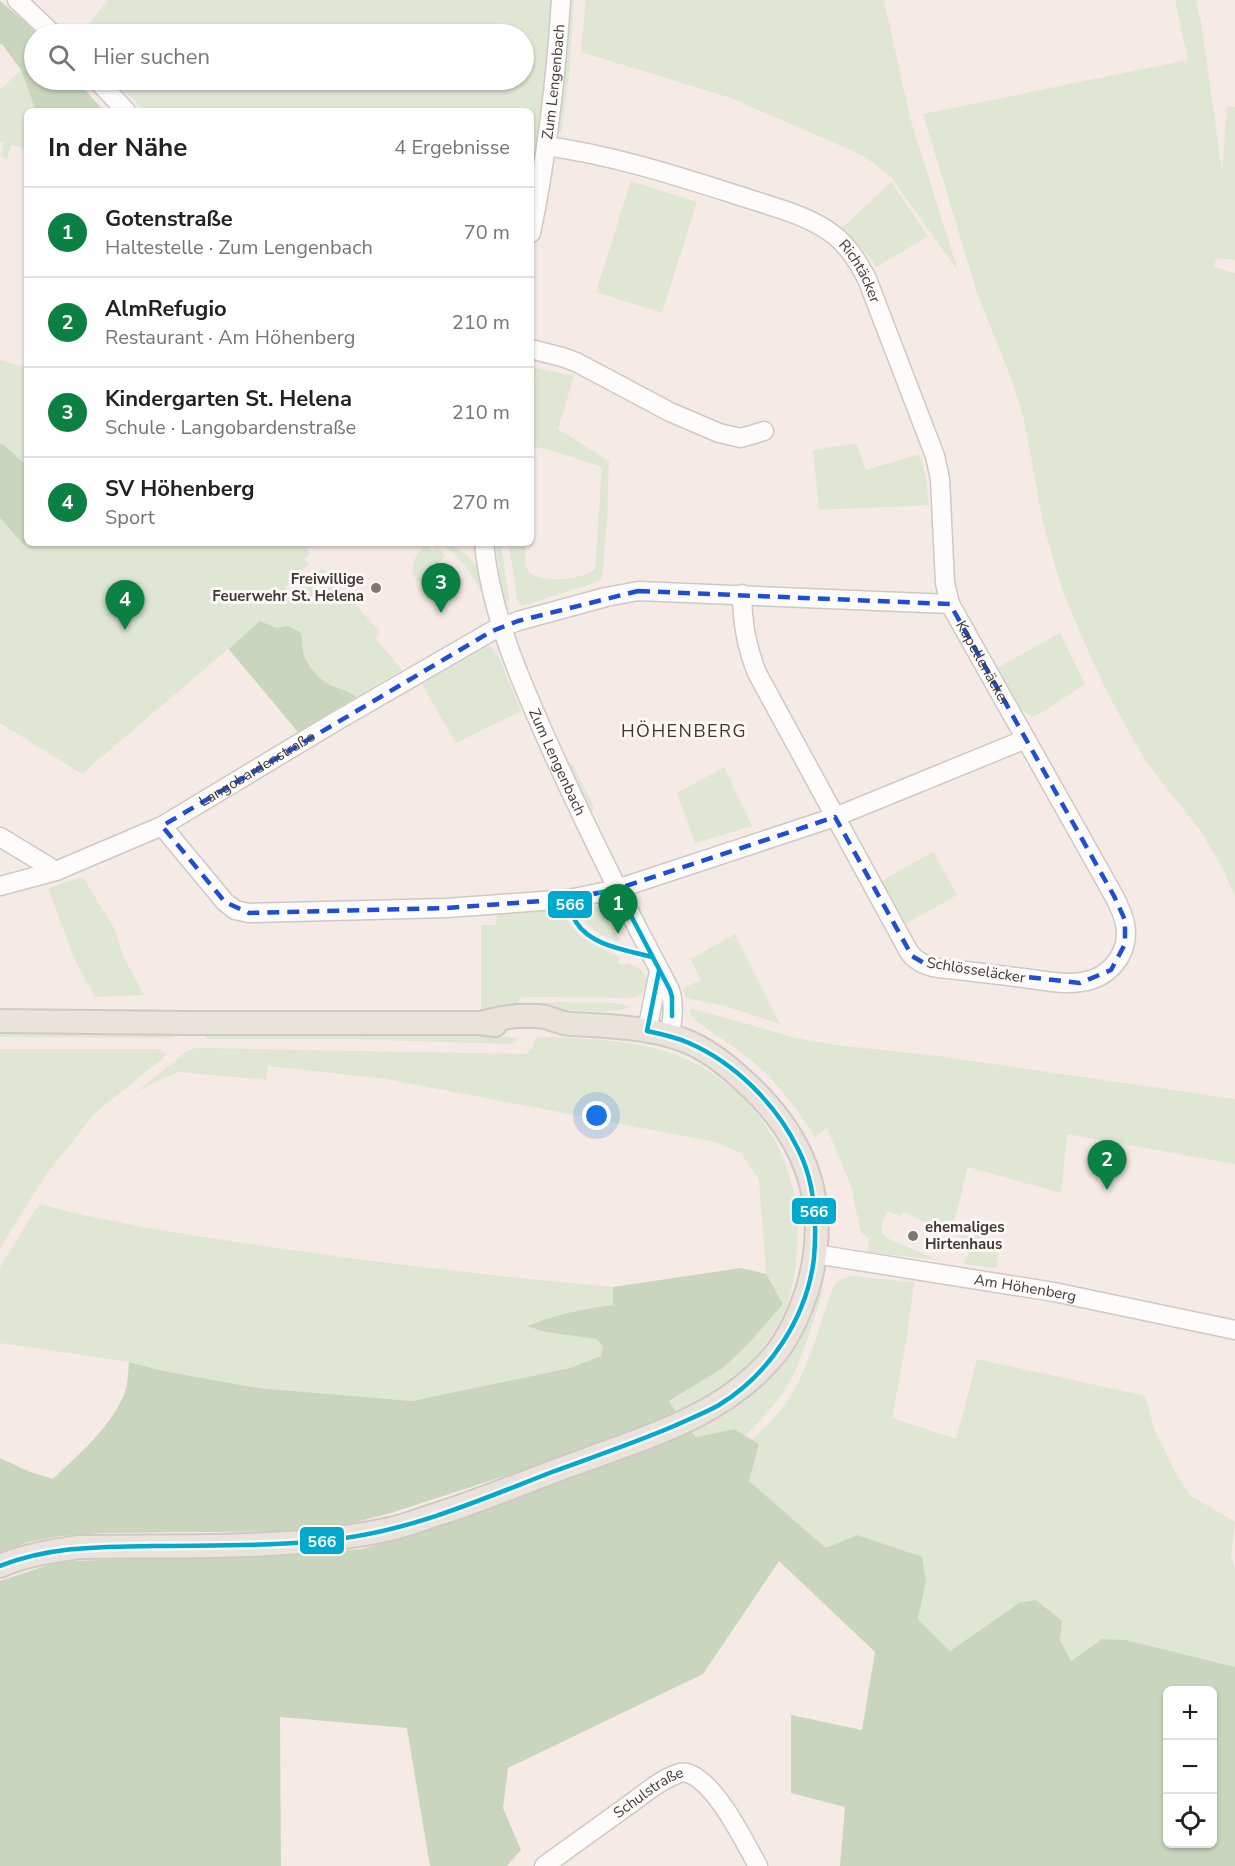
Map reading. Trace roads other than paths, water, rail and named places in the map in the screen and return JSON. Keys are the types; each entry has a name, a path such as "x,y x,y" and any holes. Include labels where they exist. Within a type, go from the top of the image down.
{"main road":[{"path":"0,1021 480,1023 526,1029 547,1028 565,1023 608,1026 670,1036 693,1044 723,1063 770,1107 791,1134 806,1166 812,1188 816,1223 815,1254 809,1284 800,1311 791,1330 769,1362 722,1403 633,1443 489,1497 395,1528 348,1538 300,1543 79,1547 49,1551 0,1566"}],"street":[{"path":"17,0 42,24"},
{"name":"Zum Lengenbach","path":"534,216 558,52 561,0"},
{"path":"106,90 123,108"},
{"name":"Richtäcker","path":"546,146 622,160 784,210 820,226 846,247 867,279 935,456 940,479 945,583 950,604"},
{"path":"534,350 576,362 670,412 719,433 741,438 764,431"},
{"name":"Zum Lengenbach","path":"481,546 501,627 538,719 617,889 672,997 670,1036"},
{"name":"Kapellenäcker","path":"501,627 627,592 638,591 950,604 1026,739"},
{"name":"Schlösseläcker","path":"742,594 742,620 748,651 757,673 905,945 915,959 929,966 1067,983 1092,980 1111,969 1121,955 1126,937 1125,920 1114,896 1026,739"},
{"name":"Langobardenstraße","path":"0,886 56,871 162,826 333,723 501,627"},
{"path":"162,826 225,902 235,910 249,913 447,908 569,899 617,889 836,817 1026,739"},
{"path":"0,837 56,871"},
{"path":"647,1031 658,971"},
{"name":"Am Höhenberg","path":"815,1254 1054,1292 1235,1330"},
{"name":"Schulstraße","path":"544,1866 647,1792 671,1776 683,1773 693,1775 699,1780 721,1805 758,1866"}],"place":[{"name":"Freiwillige Feuerwehr St. Helena","path":"376,588"},
{"name":"Kindergarten St. Helena","path":"441,613"},
{"name":"SV Höhenberg","path":"125,630"},
{"name":"Gotenstraße","path":"618,934"},
{"name":"AlmRefugio","path":"1107,1190"},
{"name":"ehemaliges Hirtenhaus","path":"913,1236"}],"district":[{"name":"HÖHENBERG","path":"684,731"}]}
